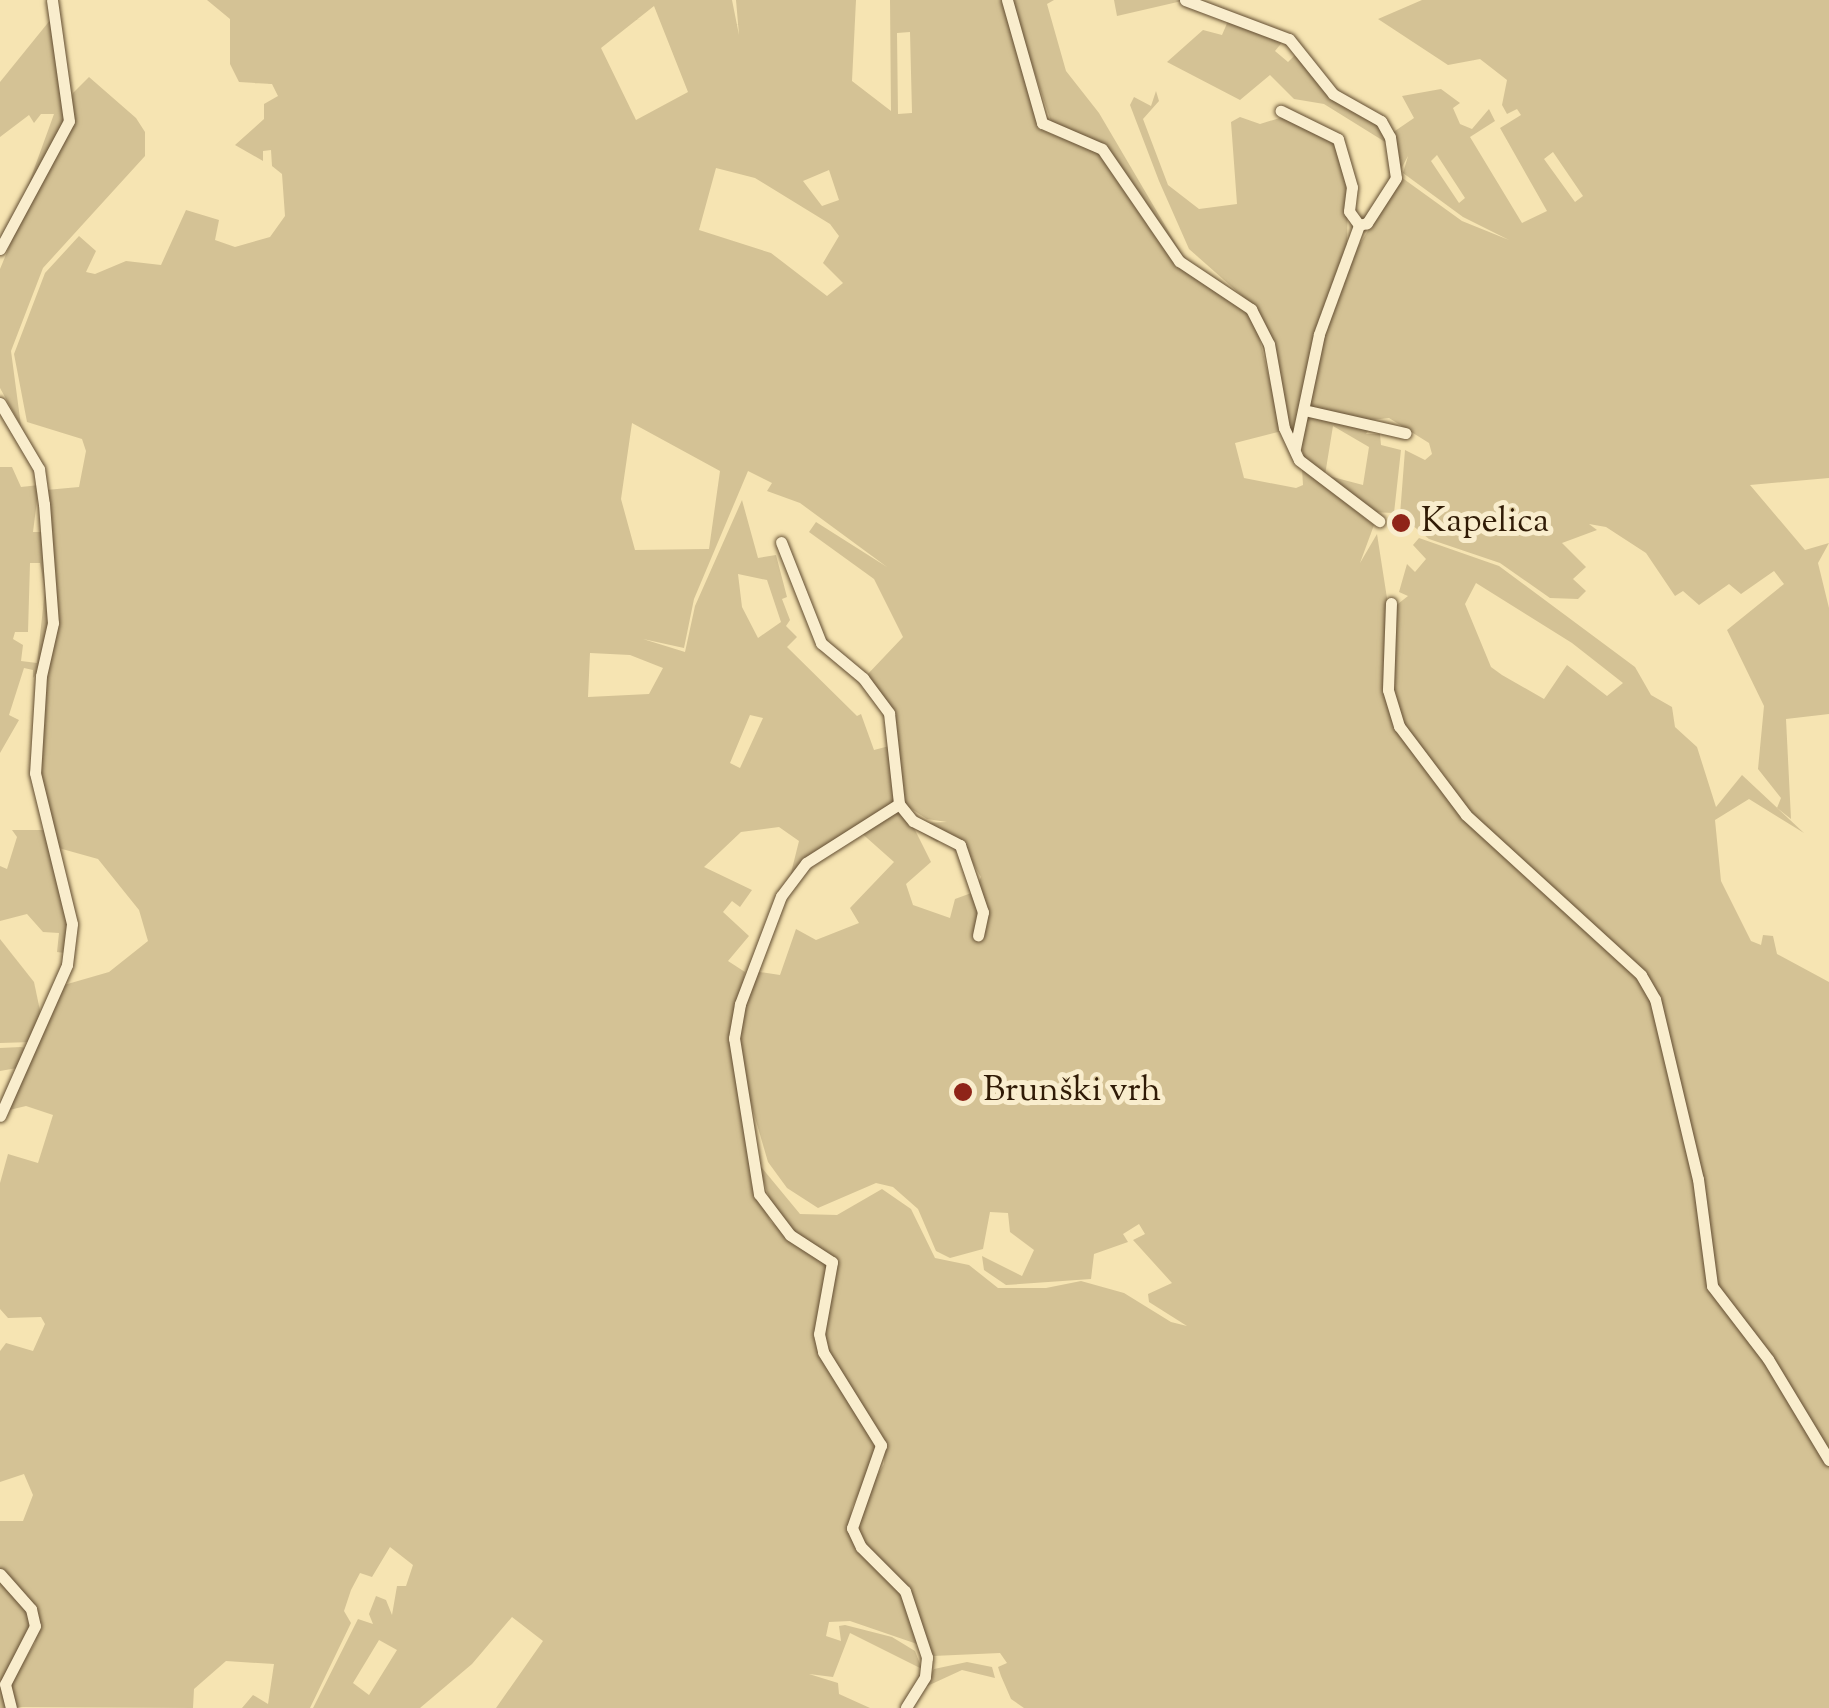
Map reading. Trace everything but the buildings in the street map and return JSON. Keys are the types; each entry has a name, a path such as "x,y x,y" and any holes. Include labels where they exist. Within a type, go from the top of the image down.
{"street":[{"path":"0,249 69,120 68,87 52,0"},
{"path":"1007,0 1042,123 1102,149 1179,261 1235,294 1259,320 1294,452 1314,475 1379,521"},
{"path":"1185,0 1289,39 1334,94 1381,121 1390,137 1396,178 1386,200 1359,225 1319,334 1294,452"},
{"path":"1281,111 1338,139 1352,187 1349,211 1359,225"},
{"path":"0,403 39,469 44,504 53,623 40,676 35,773 72,924 67,965 0,1116"},
{"path":"1304,410 1405,433"},
{"path":"781,542 821,643 863,678 889,713 899,804 913,821 960,845 983,912 978,935"},
{"path":"1391,603 1388,690 1399,726 1466,815 1641,975 1655,999 1698,1178 1712,1286 1768,1358 1829,1460"},
{"path":"899,804 806,863 786,888 740,1004 734,1038 753,1176 790,1235 832,1262 820,1342 880,1445 855,1504 854,1538 905,1591 927,1657 925,1677 906,1708"},
{"path":"0,1574 31,1609 34,1626 5,1684 10,1708"}],"shaded area":[{"path":"207,0 732,0 739,35 736,0 856,0 852,81 891,111 890,0 1004,0 1039,129 1106,156 1175,262 1254,316 1282,431 1235,443 1244,478 1296,488 1303,485 1302,469 1374,525 1360,563 1377,534 1389,611 1408,596 1399,592 1407,564 1415,572 1426,559 1413,545 1419,538 1499,566 1635,667 1651,695 1672,707 1675,727 1697,747 1716,807 1742,775 1804,833 1749,799 1715,820 1721,881 1751,941 1761,945 1763,935 1773,936 1777,954 1829,982 1829,1708 1024,1708 1011,1699 998,1667 1007,1663 1000,1653 933,1656 909,1594 859,1538 860,1505 884,1464 885,1440 824,1345 835,1258 795,1235 775,1215 757,1162 800,1214 837,1215 882,1189 911,1209 935,1258 969,1265 998,1288 1046,1288 1081,1281 1124,1293 1171,1322 1187,1326 1149,1302 1148,1294 1172,1283 1133,1240 1145,1234 1139,1224 1123,1234 1128,1242 1094,1254 1091,1279 1006,1285 984,1270 982,1256 1022,1276 1034,1250 1010,1232 1008,1213 990,1212 983,1249 950,1258 936,1251 918,1209 893,1187 876,1183 818,1208 787,1188 768,1162 735,1049 753,971 780,975 796,929 816,940 859,923 850,908 894,862 858,830 890,810 922,823 947,822 927,819 904,804 895,724 866,676 903,637 874,579 809,532 816,522 887,567 800,503 767,491 772,483 748,471 694,599 684,648 643,639 685,652 695,606 742,500 758,558 776,555 787,597 782,599 790,620 786,626 797,637 787,647 857,716 861,714 874,750 893,745 898,800 804,861 790,877 799,841 779,827 741,832 704,867 752,890 740,907 732,901 723,912 749,936 728,961 745,972 731,1047 747,1112 751,1183 771,1222 830,1266 817,1344 879,1454 852,1507 849,1533 902,1595 920,1645 850,1621 829,1622 826,1636 841,1641 839,1626 845,1625 892,1637 915,1651 922,1669 850,1633 833,1677 809,1674 838,1683 839,1694 870,1708 496,1708 543,1641 512,1617 472,1664 420,1708 313,1708 358,1619 373,1624 369,1614 376,1596 386,1600 392,1615 397,1586 406,1586 413,1565 390,1547 372,1577 360,1573 351,1590 344,1611 351,1623 310,1708 242,1708 253,1695 268,1704 274,1664 226,1661 194,1689 193,1708 16,1707 9,1686 35,1643 38,1624 32,1602 0,1570 0,1521 23,1521 33,1495 24,1474 0,1482 0,1351 6,1343 33,1351 45,1324 41,1317 8,1318 0,1309 0,1183 8,1154 38,1163 53,1115 26,1106 5,1111 64,985 109,972 148,941 139,910 98,859 55,847 40,788 46,674 57,619 46,490 79,487 86,451 82,439 27,422 14,354 45,273 79,236 96,251 86,272 95,274 126,261 161,265 186,210 219,220 215,240 235,247 270,237 285,216 282,174 272,166 271,150 263,151 263,161 235,145 264,119 264,104 278,96 272,84 239,82 230,64 230,19","holes":["654,6 688,92 636,120 601,48","910,32 912,113 898,114 897,33","716,168 755,178 830,224 839,236 823,263 843,283 827,296 771,253 699,230","829,170 839,200 822,206 803,181","632,423 720,471 709,549 635,550 621,499","738,574 767,580 781,622 758,638 742,607","1476,583 1572,643 1623,683 1607,696 1567,665 1544,699 1491,667 1465,604","590,653 630,655 663,668 649,694 588,697","750,715 763,718 740,768 730,763","914,828 937,842 957,837 981,877 974,892 955,899 950,918 913,905 906,884 931,862","379,1640 397,1650 369,1695 353,1683"]},
{"path":"1010,0 1054,0 1047,4 1066,71 1099,113 1189,266 1107,149 1089,137 1054,130"},
{"path":"1114,0 1181,0 1182,1 1117,16"},
{"path":"1422,0 1829,0 1829,478 1750,485 1805,550 1829,543 1818,563 1829,608 1829,714 1786,719 1791,819 1777,808 1781,798 1758,769 1764,706 1727,630 1784,584 1774,571 1741,594 1729,584 1699,605 1683,591 1675,596 1646,553 1606,527 1589,524 1597,530 1562,543 1586,567 1573,579 1586,591 1578,599 1550,598 1500,563 1429,539 1400,515 1405,450 1425,460 1432,454 1429,443 1389,418 1354,422 1308,407 1321,345 1353,255 1401,177 1462,221 1509,240 1463,217 1403,173 1408,156 1400,171 1392,133 1414,118 1402,96 1441,89 1460,103 1453,108 1460,124 1472,129 1489,109 1495,121 1470,137 1522,223 1547,211 1500,128 1521,115 1517,109 1507,114 1502,105 1507,80 1480,59 1448,65 1378,19","holes":["1553,152 1583,196 1575,202 1544,159","1437,155 1465,198 1459,203 1431,161"]},
{"path":"51,19 65,119 26,191 54,114 41,114 34,123 29,115 0,137 0,82"},
{"path":"1228,21 1284,40 1275,51 1288,62 1298,52 1316,80 1374,119 1390,145 1324,104 1294,99 1270,75 1240,100 1167,62 1203,30 1222,35"},
{"path":"89,77 136,118 145,132 145,156 43,268 11,351 21,426 0,388 0,269 73,93"},
{"path":"1156,91 1159,101 1143,119 1168,185 1199,209 1237,204 1231,122 1240,117 1260,124 1283,117 1332,137 1348,188 1347,249 1291,435 1249,302 1189,249 1159,181 1130,105 1134,97 1151,106"},
{"path":"1307,417 1371,426 1366,434 1380,434 1381,445 1401,450 1394,513 1370,512 1305,463 1300,437","holes":["1333,426 1369,447 1363,485 1325,475"]},
{"path":"0,467 12,467 21,487 39,485 33,532 44,532 51,608 39,670 33,678 33,670 24,668 9,715 19,720 0,753","holes":["30,563 40,563 45,590 37,663 21,661 23,645 13,639 15,632 28,632"]},
{"path":"12,830 44,830 69,917 65,953 57,952 59,933 43,932 27,914 0,921 0,866 7,869 17,837"},
{"path":"0,939 34,982 42,1020 32,1042 0,1043"},
{"path":"0,1048 29,1049 17,1068 0,1071"},
{"path":"0,1579 27,1608 30,1622 28,1639 2,1687 5,1708 0,1708"},
{"path":"967,1662 992,1667 995,1678 962,1670 923,1688 934,1669"}],"place":[{"name":"Kapelica","path":"1401,523"},
{"name":"Brunški vrh","path":"963,1092"}]}
